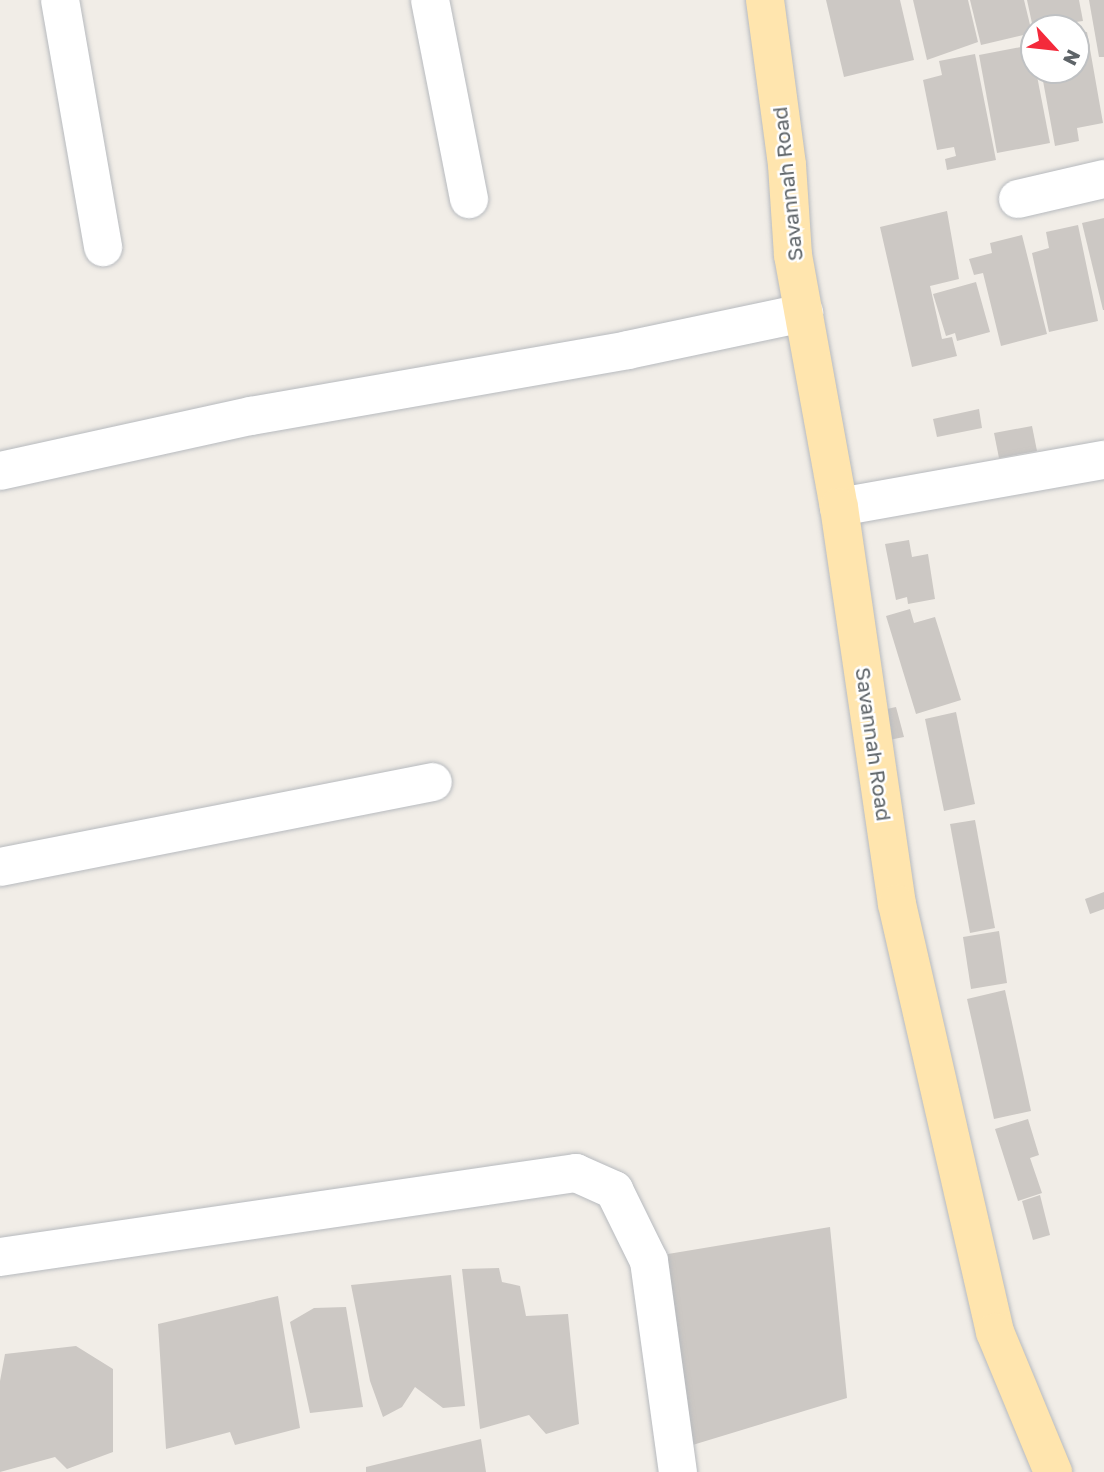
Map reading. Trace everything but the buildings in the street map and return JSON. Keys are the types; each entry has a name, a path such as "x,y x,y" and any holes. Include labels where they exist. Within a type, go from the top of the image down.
{"main road":[{"name":"Savannah Road","path":"765,0 787,165 793,256 839,507 897,904 995,1332 1053,1472"}],"street":[{"path":"60,0 103,247"},
{"path":"430,0 469,199"},
{"path":"1018,199 1104,179"},
{"path":"0,471 251,416 628,350 804,313"},
{"path":"839,507 1104,460"},
{"path":"0,867 433,782"},
{"path":"0,1257 576,1173 614,1190 649,1261 678,1472"}]}
